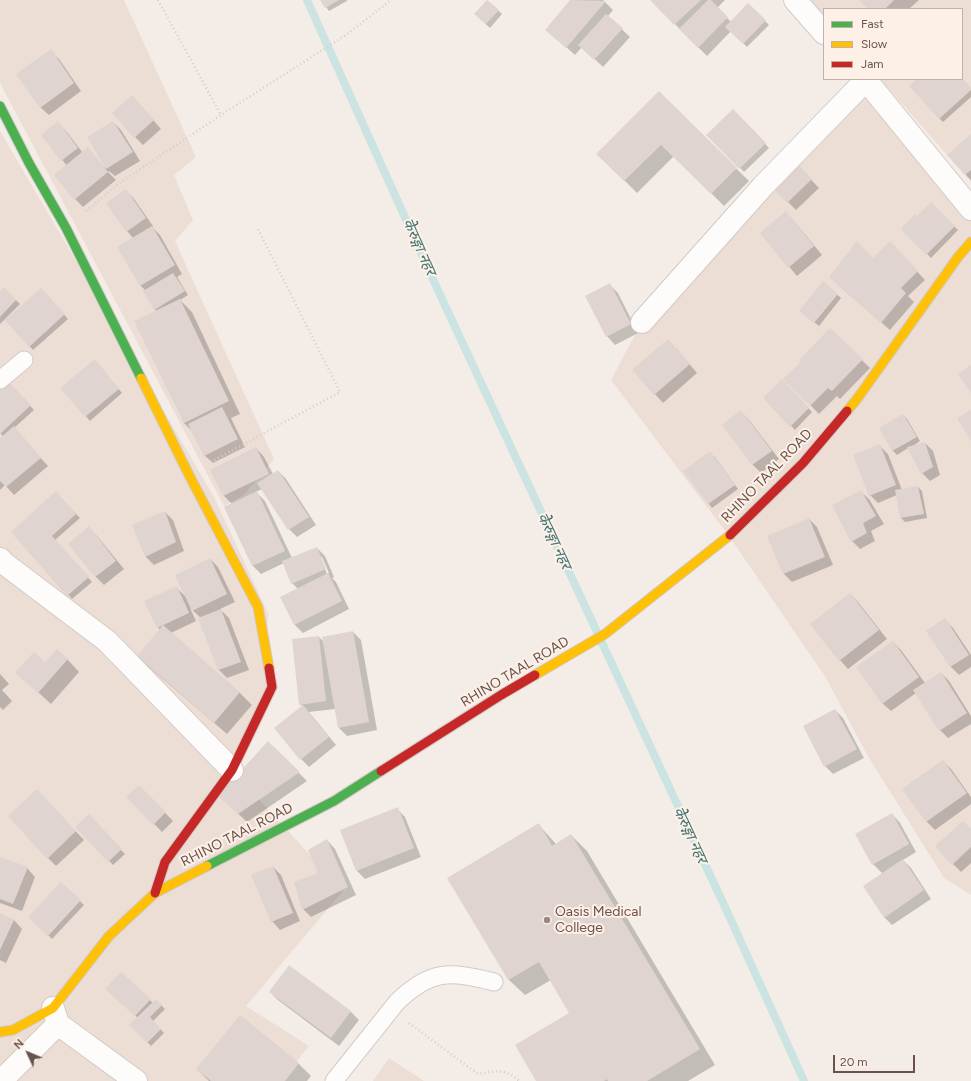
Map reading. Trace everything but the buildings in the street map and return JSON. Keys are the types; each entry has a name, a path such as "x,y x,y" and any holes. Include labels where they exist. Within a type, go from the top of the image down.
{"street":[{"path":"795,0 823,32"},
{"path":"642,322 763,186 865,80 971,209"},
{"path":"0,106 29,163 66,228 258,608 272,687 232,770 165,862 155,893"},
{"name":"RHINO TAAL ROAD","path":"0,1032 13,1030 56,1016 109,936 155,893 334,801 548,667 605,634 729,536 803,463 857,400 958,257 971,242"},
{"path":"0,559 107,641 232,770"},
{"path":"1,1081 56,1016 136,1081"}],"lane":[{"path":"0,380 24,360"},
{"path":"334,1081 390,1010 407,992 422,982 435,976 450,974 471,976 494,982"}],"path":[{"path":"158,0 222,115"},
{"path":"66,228 118,184 346,35 391,0"},
{"path":"189,474 340,392 257,227"},
{"path":"390,1010 478,1074 501,1071 514,1076 519,1081"}],"shaded area":[{"path":"0,0 124,0 196,157 174,175 193,220 175,241 274,459 244,495 224,506 0,83"},
{"path":"809,0 971,0 971,182 881,80 963,80 963,8 823,8 823,16"},
{"path":"862,92 971,217 971,895 944,878 869,758 826,678 729,536 611,380 642,322"},
{"path":"0,131 214,497 268,613 266,690 232,770 343,891 246,1006 309,1046 281,1081 0,1081"},
{"path":"389,1058 424,1081 373,1081"}],"waterway":[{"name":"केेरुङ्गा नहर","path":"307,0 436,286 731,920 804,1081"}],"traffic: fast":[{"path":"0,106 29,163 66,228 141,378"},
{"path":"207,866 334,801 381,771"}],"traffic: slow":[{"path":"847,411 958,257 971,242"},
{"path":"141,378 189,475 258,607 269,668"},
{"path":"535,675 605,634 730,535"},
{"path":"0,1032 13,1030 53,1008 109,936 155,893 207,866"}],"traffic: jam":[{"path":"730,535 803,463 847,411"},
{"path":"155,893 165,862 232,770 272,687 269,668"},
{"path":"381,771 535,675"}],"place":[{"name":"Oasis Medical College","path":"547,920"}]}
